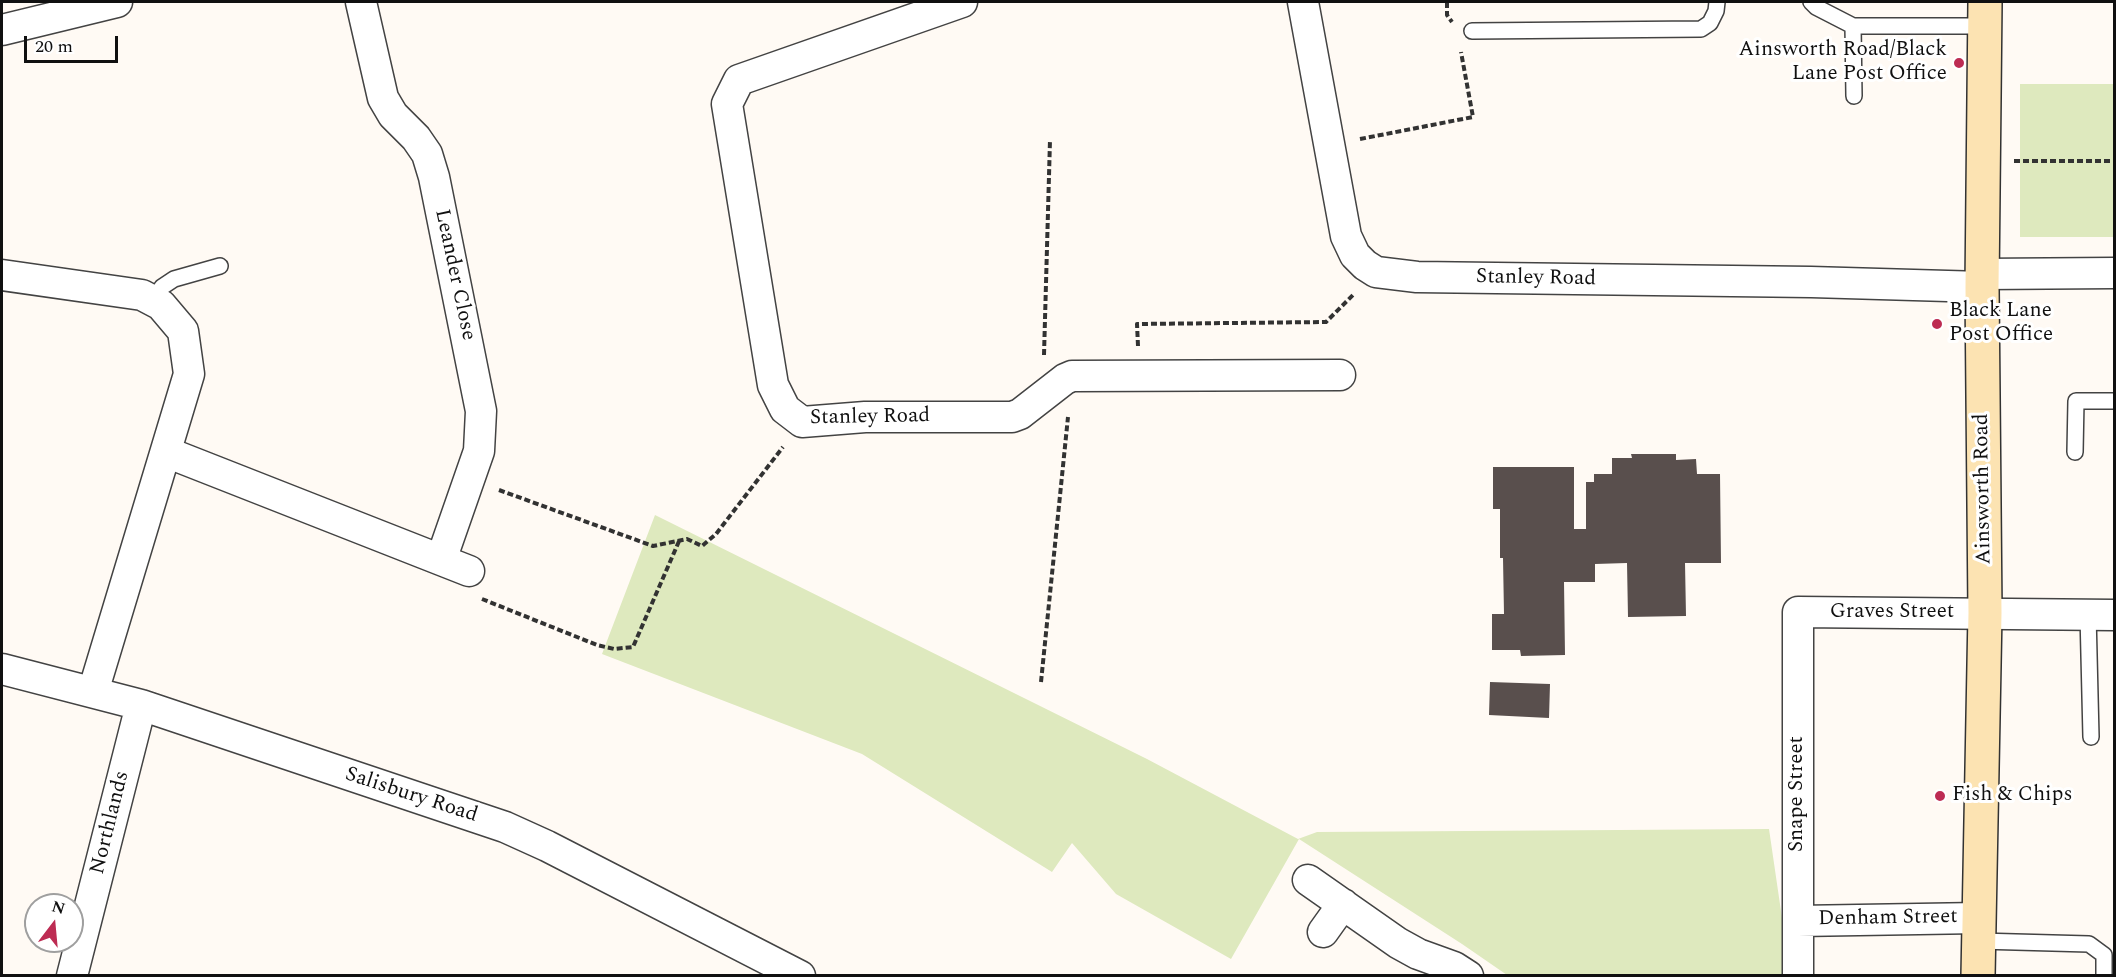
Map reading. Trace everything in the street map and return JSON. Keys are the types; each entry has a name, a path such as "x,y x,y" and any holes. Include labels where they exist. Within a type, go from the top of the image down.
{"main road":[{"name":"Ainsworth Road","path":"1978,975 1985,613 1982,281 1985,14"}],"street":[{"path":"2,30 117,2"},
{"name":"Leander Close","path":"361,2 383,98 393,115 416,138 426,154 434,177 482,411 479,451 441,560"},
{"name":"Stanley Road","path":"962,2 739,80 728,104 773,385 784,409 802,422 865,417 1012,417 1020,414 1072,376 1340,375"},
{"path":"1303,2 1346,236 1355,255 1376,272"},
{"name":"Stanley Road","path":"1376,272 1417,277 1811,282 1982,281 2115,273"},
{"path":"2,274 142,295 162,304 183,332 189,374 93,692"},
{"path":"166,452 469,571"},
{"name":"Graves Street","path":"1798,612 2101,614"},
{"name":"Snape Street","path":"1798,612 1798,975"},
{"name":"Salisbury Road","path":"2,669 141,705 505,827 547,846 786,972"},
{"name":"Northlands","path":"72,975 141,705"},
{"path":"1308,880 1398,943 1468,975"},
{"path":"1323,932 1343,904"},
{"name":"Denham Street","path":"1798,921 1979,929"}],"lane":[{"path":"1465,31 1701,29 1710,23 1716,11 1717,2"},
{"path":"1811,2 1816,7 1853,26 1985,14"},
{"path":"1853,26 1854,96"},
{"path":"153,300 162,287 174,279 220,266"},
{"path":"2075,452 2076,401 2115,401"},
{"path":"2091,737 2101,614"},
{"path":"1979,929 2090,944 2104,955 2104,975"}],"path":[{"path":"1329,144 1473,117 1465,31 1447,15 1447,2"},
{"path":"1983,162 2115,161"},
{"path":"1138,376 1137,324 1326,322 1376,272"},
{"path":"470,480 653,546 680,539 687,539 702,546 716,534 802,422"},
{"path":"633,647 680,539"}],"green space":[{"path":"2020,84 2114,84 2114,237 2020,237"},
{"path":"655,515 1147,759 1298,839 1317,832 1769,829 1782,918 1782,975 1507,975 1299,839 1231,959 1116,894 1072,843 1052,872 862,754 602,654"}],"building":[{"path":"1631,454 1676,454 1676,460 1696,459 1697,474 1720,474 1721,563 1685,563 1686,616 1628,617 1627,563 1595,564 1595,582 1564,582 1565,655 1521,656 1520,650 1492,650 1492,614 1504,614 1503,558 1500,558 1500,509 1493,509 1493,467 1574,467 1574,529 1586,529 1586,482 1594,482 1594,474 1612,474 1612,458 1632,458"},
{"path":"1490,682 1550,684 1549,718 1489,715"}],"place":[{"name":"Ainsworth Road/Black Lane Post Office","path":"1959,63"},
{"name":"Black Lane Post Office","path":"1937,324"},
{"name":"Fish & Chips","path":"1940,796"}]}
